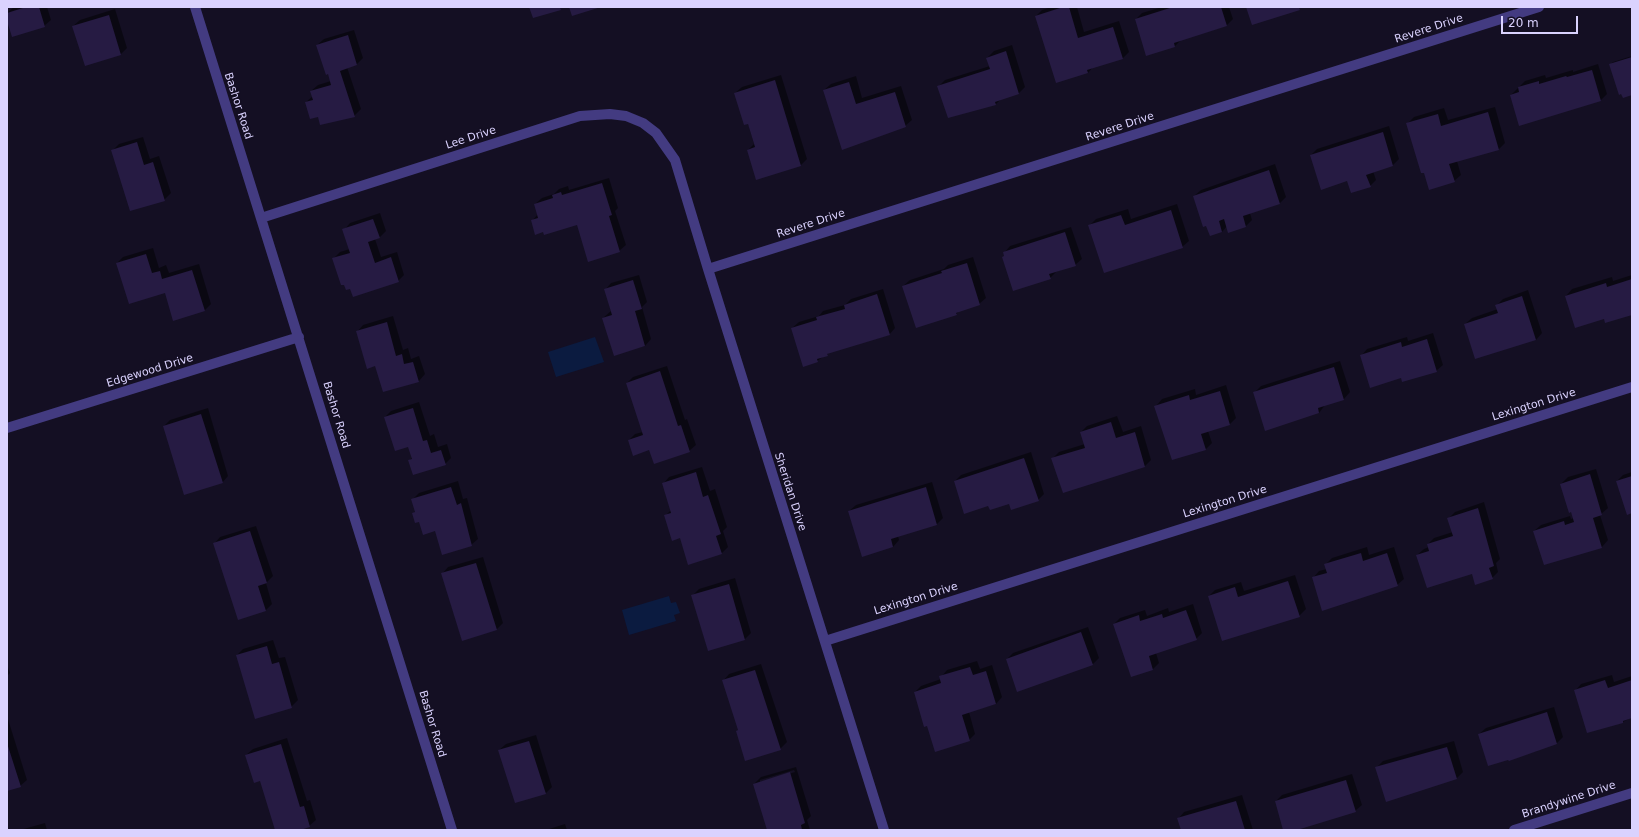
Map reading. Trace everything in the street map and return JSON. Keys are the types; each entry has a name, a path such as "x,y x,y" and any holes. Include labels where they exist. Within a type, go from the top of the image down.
{"street":[{"name":"Bashor Road","path":"195,7 452,830"},
{"name":"Revere Drive","path":"708,269 1539,7"},
{"name":"Lee Drive","path":"261,218 566,120 595,114 626,116 643,123 656,133 675,160"},
{"name":"Sheridan Drive","path":"675,160 884,830"},
{"name":"Edgewood Drive","path":"7,428 299,337"},
{"name":"Lexington Drive","path":"825,640 1632,387"},
{"name":"Brandywine Drive","path":"1514,830 1632,793"}],"water":[{"path":"595,337 604,362 556,377 548,352"},
{"path":"669,596 671,603 676,602 680,613 674,615 676,621 629,635 622,610"}],"building":[{"path":"26,7 39,7 45,27 12,37 7,21 7,13"},
{"path":"529,7 563,7 560,8 561,10 533,18"},
{"path":"569,7 601,7 572,16"},
{"path":"1063,7 1069,7 1078,38 1113,27 1123,59 1087,70 1088,73 1056,83 1035,16"},
{"path":"1173,7 1221,7 1227,26 1174,43 1175,47 1146,56 1135,19"},
{"path":"1246,7 1299,7 1300,10 1252,25"},
{"path":"109,15 121,55 85,66 72,26"},
{"path":"348,35 357,65 340,71 355,117 320,125 318,117 310,119 305,102 313,100 310,91 331,85 316,45"},
{"path":"1006,51 1019,94 995,102 996,105 948,118 937,86 990,69 986,58"},
{"path":"1632,57 1632,95 1623,98 1621,94 1619,95 1609,64"},
{"path":"1592,70 1601,101 1519,126 1510,95 1519,92 1518,87 1539,81 1539,84"},
{"path":"775,80 801,166 756,180 747,150 755,147 748,124 744,125 734,93"},
{"path":"849,82 856,104 895,92 906,127 842,150 823,90"},
{"path":"1488,112 1499,150 1449,164 1455,182 1429,190 1424,173 1421,173 1406,123 1438,114 1441,126"},
{"path":"1383,132 1393,166 1366,175 1371,187 1351,193 1347,181 1321,190 1310,155"},
{"path":"137,142 144,165 153,162 165,201 130,211 111,150"},
{"path":"1269,170 1280,204 1243,216 1246,227 1228,233 1224,219 1219,221 1222,232 1210,236 1206,226 1203,227 1193,196"},
{"path":"602,183 612,215 609,216 620,252 588,262 577,225 544,235 543,232 535,235 531,220 538,218 534,204 553,198 552,195 561,192 562,195"},
{"path":"1171,210 1183,248 1104,273 1088,225 1121,215 1125,225"},
{"path":"373,219 380,238 368,242 375,263 391,257 399,282 353,297 350,289 346,290 344,285 341,285 332,258 350,253 342,229"},
{"path":"1065,232 1076,266 1049,274 1051,279 1013,291 1002,257 1004,256 1003,252"},
{"path":"146,254 152,273 160,271 162,279 192,270 205,311 173,321 165,293 129,304 116,263"},
{"path":"967,263 980,305 956,313 957,315 916,328 902,286"},
{"path":"1632,279 1632,315 1605,323 1604,319 1575,328 1565,296 1606,283 1607,287"},
{"path":"633,280 642,309 635,311 645,346 614,356 602,318 612,315 604,289"},
{"path":"877,294 890,335 827,354 828,356 817,359 818,362 803,367 791,328 817,320 816,317 845,309 844,305"},
{"path":"1522,296 1536,340 1475,359 1464,324 1498,313 1495,305"},
{"path":"387,322 396,356 402,354 404,364 413,362 419,382 383,392 375,366 367,369 356,331"},
{"path":"1427,339 1437,372 1402,382 1401,378 1370,388 1360,355 1401,342 1402,347"},
{"path":"1334,367 1344,400 1318,408 1319,413 1265,431 1253,392"},
{"path":"660,371 678,426 681,425 690,452 654,464 649,450 633,456 628,440 643,435 626,383"},
{"path":"1220,391 1230,425 1201,434 1206,450 1172,460 1154,406 1189,395 1190,400"},
{"path":"413,408 423,441 427,440 431,453 441,450 446,465 413,475 408,460 412,459 408,447 395,451 384,417"},
{"path":"201,414 223,483 184,495 163,426"},
{"path":"1111,422 1116,438 1135,432 1145,467 1063,493 1051,458 1085,448 1080,432"},
{"path":"1024,458 1039,501 1011,510 1009,504 990,510 988,506 964,514 954,481"},
{"path":"696,472 703,497 708,495 721,534 716,536 722,554 688,565 680,538 672,541 664,515 671,513 662,483"},
{"path":"1590,474 1602,515 1593,518 1602,548 1544,565 1533,531 1564,521 1565,525 1574,522 1571,512 1569,513 1560,484"},
{"path":"1632,476 1632,513 1627,515 1616,481"},
{"path":"451,487 457,505 461,503 472,546 442,555 435,531 423,535 419,522 415,523 412,513 415,512 411,499"},
{"path":"926,487 937,525 891,539 893,547 862,557 848,511"},
{"path":"1478,508 1494,566 1489,568 1493,579 1475,585 1472,574 1427,588 1416,555 1429,551 1427,544 1453,536 1447,518"},
{"path":"250,531 267,583 258,586 266,611 238,620 213,543"},
{"path":"1361,553 1363,561 1387,553 1398,586 1322,611 1312,577 1327,573 1324,564"},
{"path":"476,563 497,630 462,641 441,573"},
{"path":"1288,581 1300,617 1222,641 1208,596 1235,587 1238,597"},
{"path":"729,584 745,640 708,651 691,595"},
{"path":"1186,610 1197,640 1149,656 1153,670 1131,677 1113,624 1139,615 1140,621 1162,614 1163,618"},
{"path":"1081,632 1093,665 1017,692 1006,659"},
{"path":"267,646 272,664 279,662 292,708 255,719 236,655"},
{"path":"970,667 973,675 986,671 996,704 962,715 970,741 935,752 927,726 924,727 914,692 941,683 939,676"},
{"path":"755,670 781,750 745,761 736,731 738,730 722,680"},
{"path":"1605,680 1608,688 1632,680 1632,718 1623,721 1623,723 1587,733 1574,690"},
{"path":"1547,712 1557,744 1509,761 1508,760 1488,766 1478,734"},
{"path":"529,741 546,794 515,803 498,750"},
{"path":"7,743 21,787 7,791"},
{"path":"281,744 300,807 304,806 310,827 300,830 275,830 260,781 254,783 245,755"},
{"path":"1447,747 1457,779 1386,802 1375,767"},
{"path":"790,772 805,823 801,825 802,830 767,830 753,784"},
{"path":"1346,780 1356,812 1297,830 1283,830 1275,801"},
{"path":"1236,801 1245,830 1181,830 1177,818"}]}
